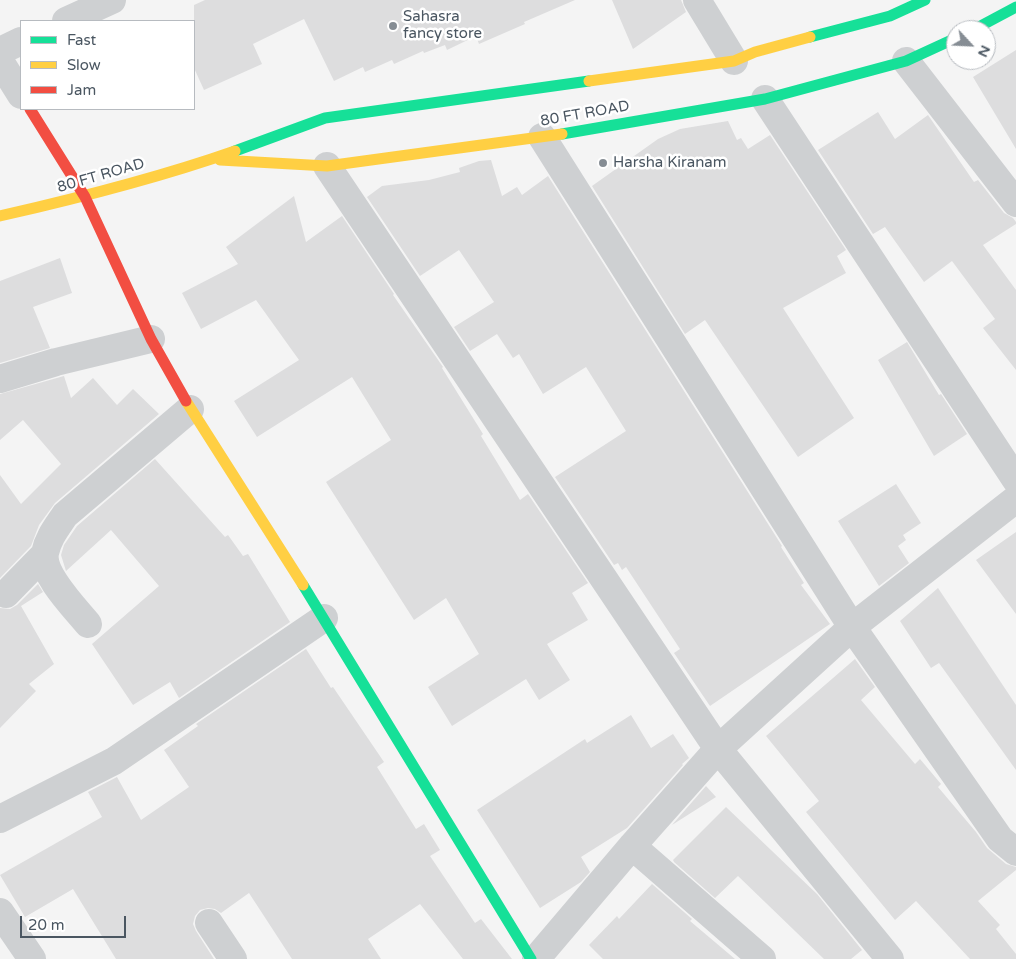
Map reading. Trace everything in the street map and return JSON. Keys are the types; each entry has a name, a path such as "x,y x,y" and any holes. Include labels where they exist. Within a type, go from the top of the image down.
{"street":[{"path":"68,20 112,0"},
{"path":"698,0 734,61"},
{"name":"80 FT ROAD","path":"0,216 85,198 209,160 325,118 734,61 755,52 890,16 925,0"},
{"path":"991,20 1016,6"},
{"path":"0,51 20,42"},
{"name":"80 FT ROAD","path":"209,160 327,166 542,137 765,99 906,62 946,43"},
{"path":"0,61 20,94"},
{"path":"906,62 1016,203"},
{"path":"765,99 1016,480"},
{"path":"31,110 85,198 151,339 190,409 324,618 531,959"},
{"path":"542,137 852,627 1000,839 1016,852"},
{"path":"327,166 718,750 890,959"},
{"path":"0,379 56,362 151,339"},
{"path":"6,594 44,555 50,537 65,515 190,409"},
{"path":"536,959 632,846 718,750 852,627 1016,499"},
{"path":"44,555 51,578 88,624"},
{"path":"0,818 114,761 324,618"},
{"path":"632,846 762,959"},
{"path":"0,912 32,959"},
{"path":"209,923 233,959"}],"building":[{"path":"205,0 575,0 479,44 476,36 447,50 445,45 424,53 423,51 394,64 392,60 365,72 363,67 334,81 304,19 253,44 262,64 204,90 195,70 194,5"},
{"path":"612,0 681,0 686,12 633,49"},
{"path":"1016,50 1016,149 973,77 984,70 996,70 996,63"},
{"path":"878,112 895,139 928,115 974,182 978,180 1004,213 1016,222 1016,224 983,245 1016,290 1016,370 983,328 995,319 952,261 924,282 885,227 873,234 818,150"},
{"path":"728,121 737,140 741,138 748,149 770,135 846,250 837,256 846,273 783,308 854,418 798,457 705,320 685,334 592,186 658,139 680,129"},
{"path":"491,160 502,196 517,187 522,195 548,176 782,546 804,583 801,585 830,624 710,706 674,653 680,649 626,567 622,570 618,563 614,565 555,477 626,431 586,367 543,394 519,354 513,358 497,334 470,351 454,327 494,302 459,250 420,276 367,197 382,186 429,180 460,172 459,168 479,161"},
{"path":"294,196 306,242 342,216 393,295 443,367 483,434 481,436 520,500 528,494 588,583 572,593 588,620 547,644 570,680 539,700 526,679 452,726 428,687 479,654 446,598 414,620 326,482 391,440 352,377 257,437 234,401 299,360 256,300 201,329 182,293 238,264 226,247"},
{"path":"60,258 72,293 33,307 50,348 0,363 0,281"},
{"path":"907,342 939,395 941,394 967,434 934,456 878,360"},
{"path":"64,376 71,398 93,378 117,405 133,389 159,414 55,503 39,525 31,546 0,578 0,475 21,504 61,464 23,420 0,440 0,394"},
{"path":"155,459 225,537 228,535 243,556 248,554 290,622 179,698 170,682 133,705 92,644 159,586 111,530 66,571 61,555 64,545 77,526"},
{"path":"896,484 921,523 903,535 906,540 898,546 909,563 879,586 838,521"},
{"path":"1016,532 1016,614 976,560"},
{"path":"38,584 43,592 21,606 54,664 29,684 36,691 0,728 0,608 10,609 17,605"},
{"path":"938,588 1016,705 1016,770 939,663 931,668 900,621"},
{"path":"306,649 331,688 333,687 384,762 377,767 416,829 424,824 440,850 430,856 475,923 481,919 512,959 463,959 420,904 368,939 381,959 292,959 249,893 221,913 215,909 208,908 200,910 195,916 193,924 196,931 214,959 116,959 73,889 25,917 0,875 102,817 88,792 117,777 141,820 189,787 164,750 198,726 196,724"},
{"path":"855,659 875,687 861,700 915,764 920,759 941,784 938,787 987,848 1006,864 1016,867 1016,870 978,901 1000,925 996,929 1016,954 1016,959 970,959 916,901 895,920 806,812 819,801 766,736"},
{"path":"631,715 651,748 673,734 689,758 627,828 581,857 590,872 581,882 540,908 477,810 585,739 587,743"},
{"path":"706,786 716,797 672,825"},
{"path":"726,807 817,894 862,950 851,959 824,959 738,876 715,898 674,862 673,860"},
{"path":"652,884 692,919 690,921 735,959 603,959 589,945 617,916 619,919"}],"traffic: fast":[{"path":"810,37 890,16 925,0"},
{"path":"992,20 1016,7"},
{"path":"562,134 765,99 906,61 946,43"},
{"path":"235,151 325,118 589,81"},
{"path":"303,585 531,959"}],"traffic: slow":[{"path":"589,81 734,61 755,52 810,37"},
{"path":"220,160 327,166 562,134"},
{"path":"0,216 118,187 235,151"},
{"path":"186,401 303,585"}],"traffic: jam":[{"path":"31,110 85,197 151,339 186,401"}],"place":[{"name":"Sahasra fancy store","path":"393,26"},
{"name":"Harsha Kiranam","path":"603,163"}]}
